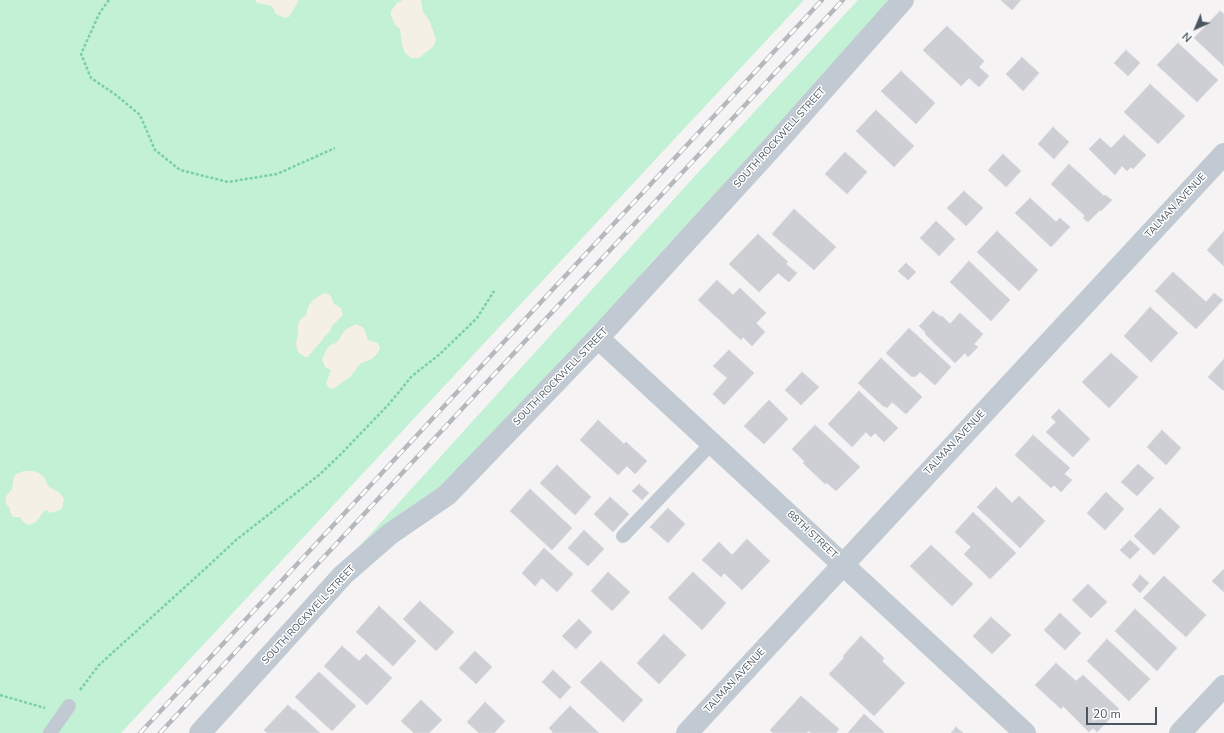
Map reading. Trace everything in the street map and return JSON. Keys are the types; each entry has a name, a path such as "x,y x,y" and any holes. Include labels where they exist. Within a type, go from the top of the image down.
{"street":[{"name":"SOUTH ROCKWELL STREET","path":"200,733 343,575 390,534 447,495 598,338 776,143 903,0"},
{"name":"TALMAN AVENUE","path":"687,733 1224,154"},
{"name":"88TH STREET","path":"598,338 1025,733"},
{"path":"1180,733 1224,686"}],"lane":[{"path":"623,536 712,443"},
{"path":"50,733 68,706"}],"path":[{"path":"109,0 100,12 81,54 91,78 140,115 154,150 180,170 228,182 277,174 335,148"},
{"path":"0,695 44,708 68,706 99,665 119,646 236,540 319,475 339,456 390,404 412,376 440,354 477,318 494,291"}],"green space":[{"path":"0,0 804,0 121,733 0,733"},
{"path":"858,0 890,0 836,62 651,263 591,334 439,491 346,561 694,177"}],"sand":[{"path":"255,0 299,0 289,17 285,18 276,14 272,6 257,3"},
{"path":"403,0 421,0 423,12 429,20 436,39 434,46 419,58 411,58 405,53 402,45 400,29 396,26 391,16 391,11 397,3"},
{"path":"324,293 329,294 334,304 341,308 343,315 332,326 330,331 308,357 305,357 298,352 296,344 298,324 306,315 308,307 313,300"},
{"path":"356,324 364,328 368,340 378,343 380,348 377,354 370,360 361,363 350,377 333,389 328,387 326,383 331,370 325,367 322,359 330,345 338,341 345,330"},
{"path":"24,471 39,473 44,477 49,487 60,493 64,499 60,510 50,513 46,510 36,522 29,525 23,522 20,517 13,517 10,512 10,508 6,504 6,496 12,489 14,477 16,474"}],"building":[{"path":"1001,0 1021,0 1012,10"},
{"path":"1220,11 1224,14 1224,66 1194,38"},
{"path":"947,26 984,61 979,67 989,76 979,87 969,78 961,86 923,50"},
{"path":"1178,43 1218,80 1197,102 1157,65"},
{"path":"1126,50 1140,63 1128,76 1114,63"},
{"path":"1022,57 1039,73 1023,91 1006,74"},
{"path":"901,71 935,103 916,124 881,91"},
{"path":"1150,84 1185,116 1158,144 1124,112"},
{"path":"876,110 914,146 894,167 856,131"},
{"path":"1053,127 1069,142 1054,159 1038,144"},
{"path":"1124,135 1146,155 1133,169 1131,167 1127,171 1122,166 1115,175 1089,149 1100,138 1111,148"},
{"path":"845,152 867,172 847,194 825,174"},
{"path":"1003,154 1021,171 1006,187 988,170"},
{"path":"1069,164 1104,196 1105,195 1112,200 1088,222 1083,218 1085,216 1051,184"},
{"path":"964,191 983,208 966,226 947,208"},
{"path":"1030,198 1056,222 1060,218 1070,227 1051,247 1015,213"},
{"path":"794,209 836,247 814,270 772,234"},
{"path":"936,221 955,239 939,256 920,238"},
{"path":"997,231 1038,270 1019,291 977,252"},
{"path":"1224,231 1224,266 1207,250"},
{"path":"758,234 788,262 786,264 797,273 789,282 778,273 759,292 729,264"},
{"path":"969,261 1010,300 991,321 950,282"},
{"path":"906,263 916,272 908,280 898,271"},
{"path":"1173,272 1206,302 1214,293 1223,300 1196,329 1155,291"},
{"path":"717,280 733,295 740,288 766,313 756,323 765,332 752,346 743,337 741,340 698,300"},
{"path":"1150,307 1178,333 1151,362 1124,336"},
{"path":"933,311 941,317 942,316 950,324 960,313 983,334 974,344 978,347 968,357 965,353 955,363 925,334 926,333 919,326"},
{"path":"909,328 951,367 935,385 920,372 915,377 912,377 886,353"},
{"path":"729,350 754,373 724,405 713,394 727,378 713,366"},
{"path":"1111,353 1138,377 1109,408 1082,382"},
{"path":"881,358 922,397 906,414 892,402 887,408 885,406 884,407 858,383"},
{"path":"1224,359 1224,391 1208,377"},
{"path":"802,372 819,387 801,405 785,390"},
{"path":"859,391 898,428 884,442 875,433 871,437 866,432 852,447 828,424"},
{"path":"769,400 788,419 764,444 744,426"},
{"path":"1059,409 1090,439 1073,457 1046,432 1056,422 1051,417"},
{"path":"598,420 624,444 626,442 647,461 635,474 627,466 618,475 580,440"},
{"path":"815,425 860,467 836,491 827,483 825,484 803,463 805,462 792,449"},
{"path":"1162,430 1181,448 1166,465 1147,447"},
{"path":"1033,435 1070,468 1064,474 1072,480 1061,492 1054,485 1051,488 1015,455"},
{"path":"1138,464 1154,478 1137,496 1121,482"},
{"path":"557,465 591,497 575,515 540,483"},
{"path":"639,484 649,493 642,500 632,491"},
{"path":"996,487 1012,503 1019,496 1045,521 1020,548 977,507"},
{"path":"530,489 572,528 552,550 510,511"},
{"path":"1106,492 1124,509 1105,530 1087,513"},
{"path":"610,497 629,514 613,532 594,514"},
{"path":"668,508 685,524 668,543 650,527"},
{"path":"1160,508 1180,527 1154,555 1134,536"},
{"path":"973,512 1016,553 990,579 964,554 971,547 955,532"},
{"path":"584,530 604,549 588,566 568,548"},
{"path":"747,539 770,561 742,590 724,573 721,577 702,560 719,542 732,555"},
{"path":"1130,540 1140,549 1130,559 1120,550"},
{"path":"931,545 973,584 952,606 910,566"},
{"path":"544,548 573,574 557,592 542,578 535,586 522,573"},
{"path":"1224,569 1224,592 1212,581"},
{"path":"608,572 630,592 612,611 591,591"},
{"path":"693,572 726,603 702,630 668,598"},
{"path":"1140,575 1149,583 1140,593 1132,585"},
{"path":"1164,576 1206,615 1186,637 1143,598"},
{"path":"1088,584 1107,602 1091,618 1072,600"},
{"path":"420,601 454,632 436,651 403,619"},
{"path":"379,606 416,641 393,666 356,632"},
{"path":"1135,609 1177,648 1157,671 1115,631"},
{"path":"1060,613 1081,633 1065,650 1044,630"},
{"path":"991,617 1011,635 992,654 973,636"},
{"path":"579,619 592,632 576,649 562,636"},
{"path":"664,634 686,655 659,684 637,663"},
{"path":"861,636 884,658 882,661 905,683 874,716 829,674"},
{"path":"1107,639 1150,679 1129,701 1087,661"},
{"path":"342,646 359,661 366,654 392,678 367,705 324,666"},
{"path":"475,651 492,667 476,684 459,668"},
{"path":"601,661 643,700 623,722 580,682"},
{"path":"1056,663 1076,681 1083,675 1119,709 1097,732 1093,728 1089,732 1063,706 1061,709 1035,685"},
{"path":"553,670 571,687 560,699 542,682"},
{"path":"319,672 356,706 332,731 295,697"},
{"path":"801,696 839,729 836,733 811,733 809,731 806,733 773,733 770,730"},
{"path":"421,700 442,720 429,733 414,733 401,721"},
{"path":"485,702 505,721 494,733 479,733 467,722"},
{"path":"288,705 320,733 267,733 264,730"},
{"path":"570,706 599,733 552,733 553,732 549,728"},
{"path":"864,714 884,732 848,733"},
{"path":"956,727 963,733 951,733"}],"railway":[{"path":"140,733 822,0"},
{"path":"160,733 843,0"}]}
